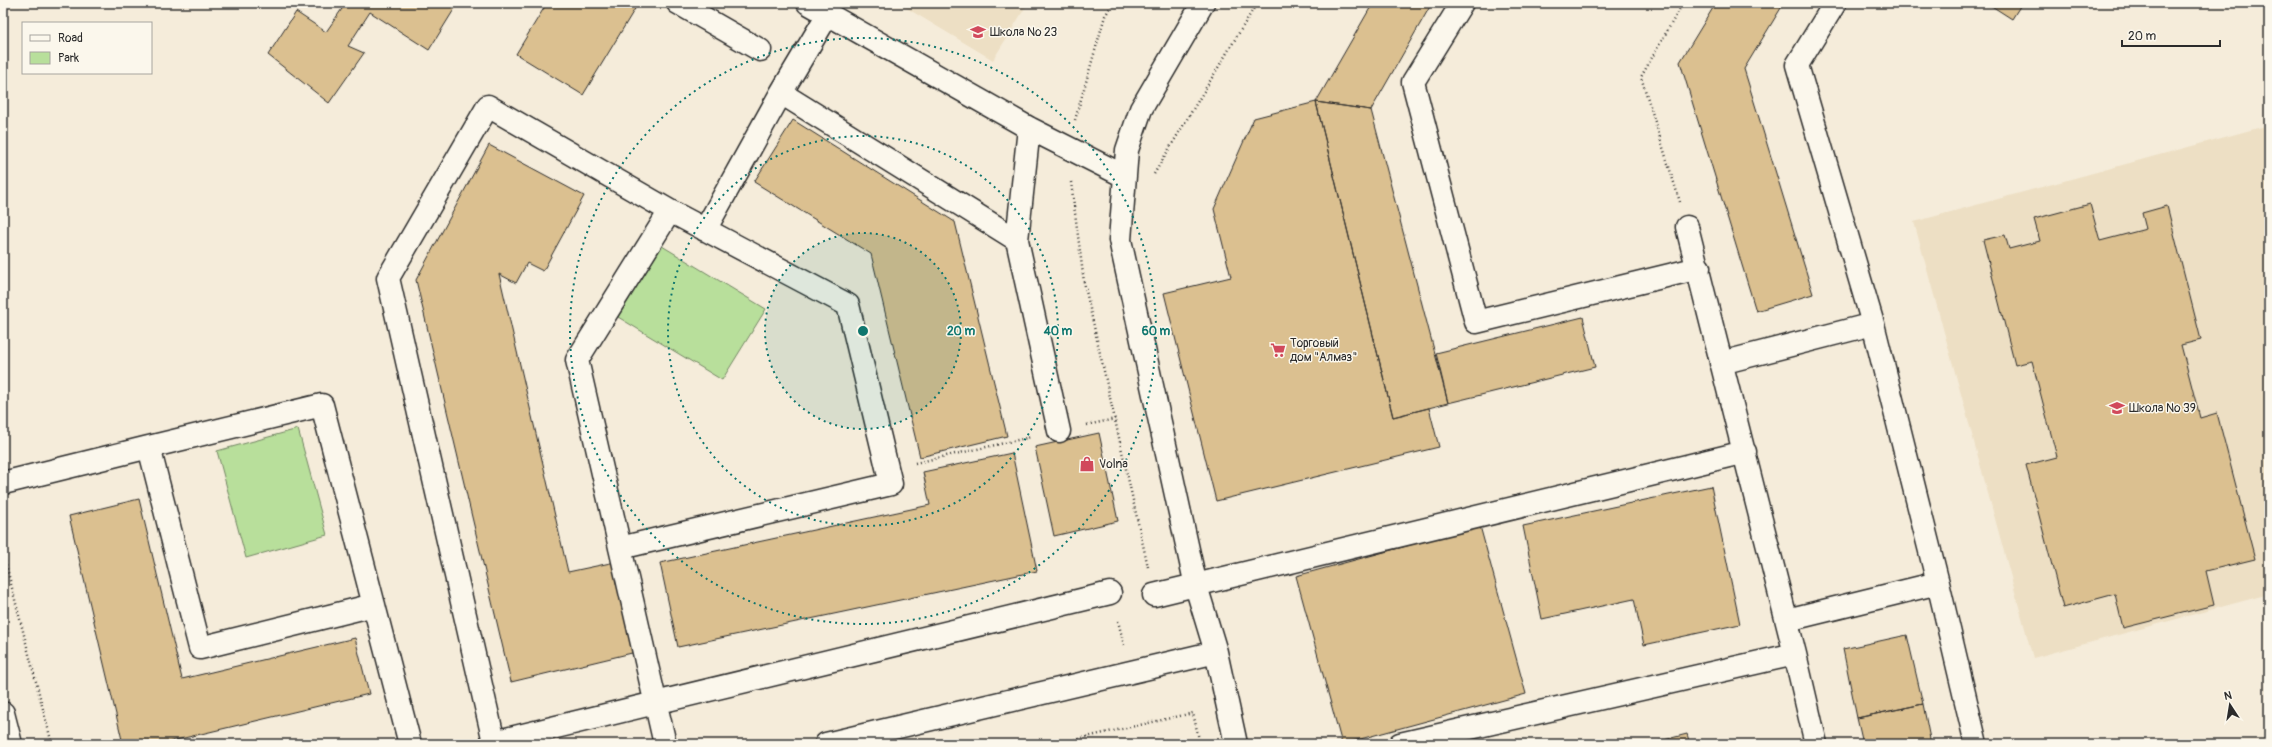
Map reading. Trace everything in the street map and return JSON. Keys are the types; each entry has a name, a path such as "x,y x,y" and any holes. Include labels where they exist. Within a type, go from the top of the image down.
{"street":[{"path":"678,3 760,50"},
{"path":"808,3 1029,128 1124,176"},
{"path":"1203,3 1141,109 1127,150 1120,240 1196,586 1216,652 1236,744"},
{"path":"1462,3 1413,82 1476,322 1699,268"},
{"path":"1835,3 1797,65 1873,324 1938,583 1976,744"},
{"path":"705,230 781,93 828,14"},
{"path":"781,93 1017,240"},
{"path":"620,548 891,484 848,305 670,211 488,106 388,278 494,742 1110,593"},
{"path":"1029,128 1017,240 1059,431"},
{"path":"665,744 577,360 670,211"},
{"path":"1687,227 1699,268 1721,363 1787,620 1816,744"},
{"path":"1721,363 1873,324"},
{"path":"3,483 322,404 410,744"},
{"path":"149,447 200,648 374,605"},
{"path":"1154,595 1745,452"},
{"path":"1787,620 1938,583"},
{"path":"826,744 1216,652"},
{"path":"1400,744 1795,654"},
{"path":"3,713 11,744"}],"path":[{"path":"1154,175 1257,3"},
{"path":"1683,3 1641,77 1687,227"},
{"path":"887,469 1115,419"},
{"path":"3,554 52,744"},
{"path":"1110,593 1130,673"},
{"path":"1054,744 1193,713 1200,744"}],"shaded area":[{"name":"Школа № 23","path":"898,3 1028,3 993,60"},
{"name":"Школа № 39","path":"2269,125 2269,594 2033,658 1914,222"}],"green space":[{"path":"662,246 766,309 722,380 618,317"},
{"path":"298,429 327,535 246,558 217,451"}],"building":[{"path":"346,3 458,3 429,50 370,12 348,46 364,53 329,103 268,55 296,12 326,32"},
{"path":"547,3 630,3 636,7 583,95 516,54"},
{"path":"1373,3 1432,3 1371,110 1316,102"},
{"path":"1716,3 1784,3 1744,69 1813,294 1756,311 1680,62"},
{"path":"1987,3 2022,3 2012,19"},
{"path":"1316,102 1371,110 1448,403 1393,417"},
{"name":"Торговый дом \"Алмаз\"","path":"1316,102 1393,417 1429,408 1439,447 1216,501 1164,293 1231,277 1214,209 1254,118"},
{"path":"793,120 955,222 1007,436 920,457 871,254 754,182"},
{"path":"489,145 584,196 543,271 527,263 516,283 499,274 568,572 615,562 636,652 511,682 416,280"},
{"path":"2090,204 2100,241 2146,229 2142,213 2167,206 2201,340 2181,345 2200,418 2217,413 2255,559 2206,571 2214,605 2123,628 2115,594 2063,608 2026,465 2057,457 2032,361 2015,365 1983,240 2005,235 2009,249 2040,241 2034,219"},
{"path":"1583,317 1595,367 1448,403 1436,353"},
{"path":"1099,433 1118,521 1054,536 1035,447"},
{"path":"1012,453 1037,571 678,647 660,563 930,505 923,472"},
{"path":"1711,486 1740,624 1644,645 1634,599 1542,619 1523,526"},
{"path":"139,499 182,679 355,638 369,694 159,744 123,744 69,516"},
{"path":"1480,526 1526,694 1342,744 1296,576"},
{"path":"1907,635 1923,704 1857,718 1843,649"},
{"path":"1923,704 1931,744 1863,744 1857,718"},
{"path":"1687,734 1690,744 1648,744"}],"place":[{"name":"Школа № 23","path":"978,32"},
{"name":"Торговый дом \"Алмаз\"","path":"1278,350"},
{"name":"Школа № 39","path":"2117,408"},
{"name":"Volna","path":"1087,464"}]}
